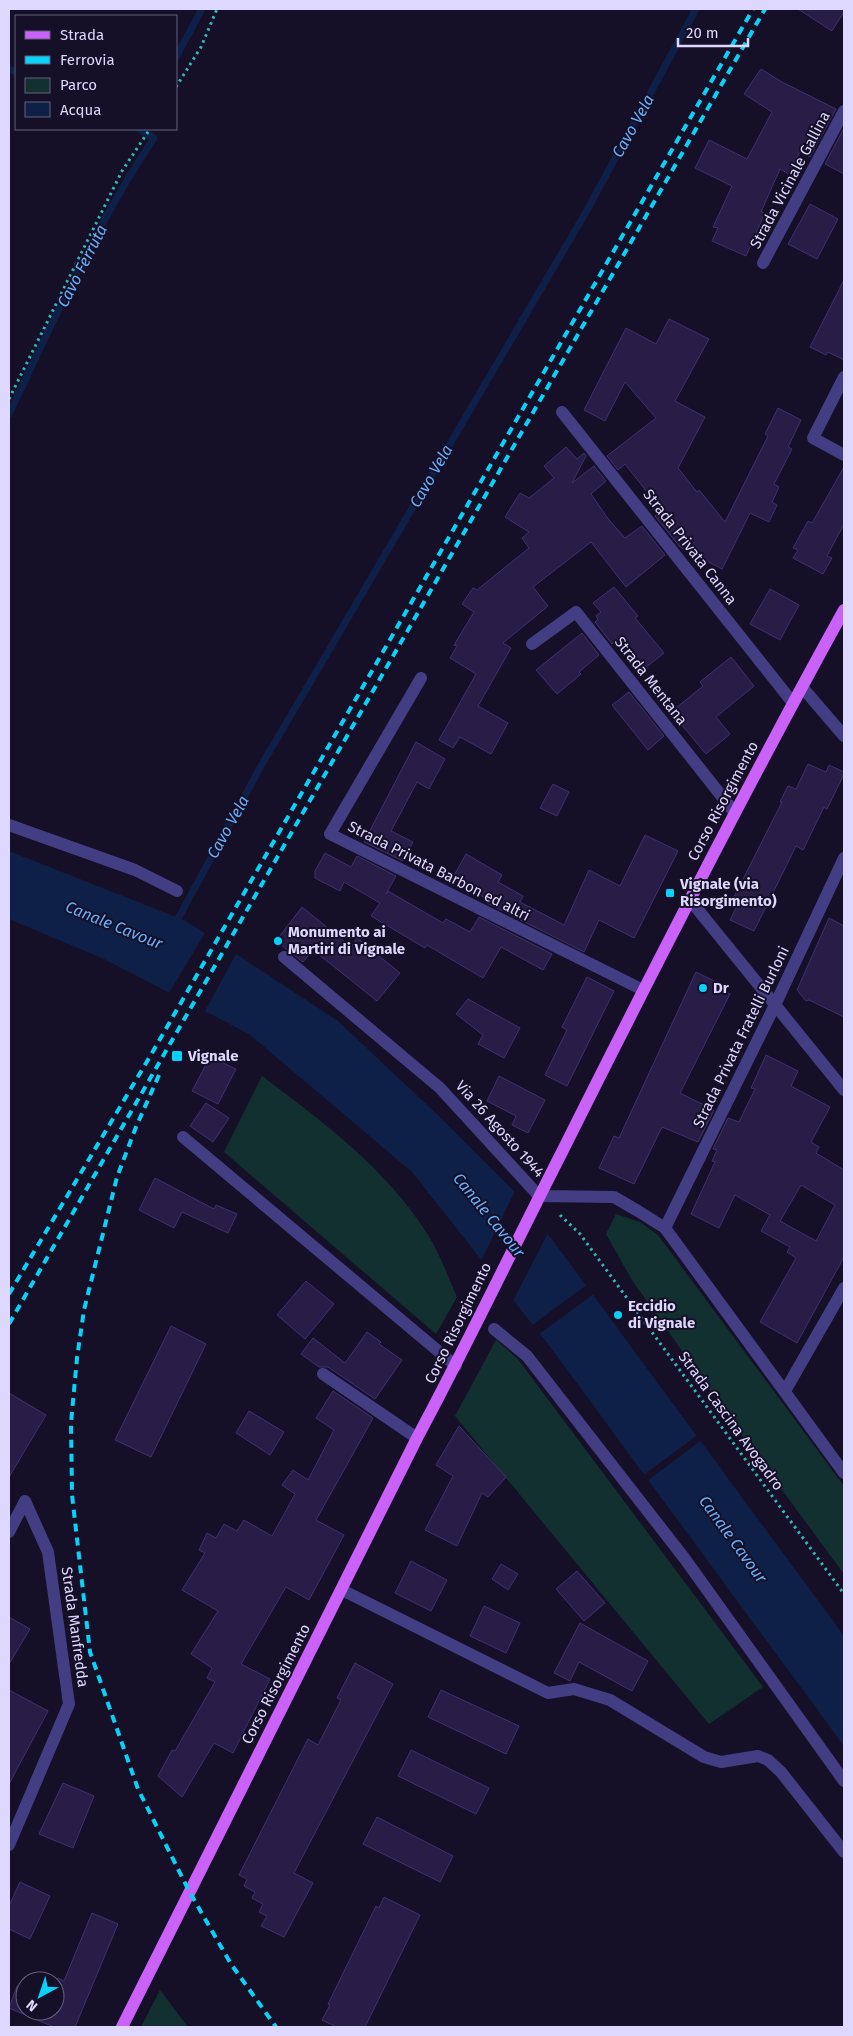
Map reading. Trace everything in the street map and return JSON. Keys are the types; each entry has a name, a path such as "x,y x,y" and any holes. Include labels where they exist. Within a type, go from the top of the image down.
{"main road":[{"name":"Corso Risorgimento","path":"122,2027 188,1891 342,1590 417,1438 456,1366 643,990 844,610"}],"street":[{"name":"Strada Vicinale Gallina","path":"764,263 844,112"},
{"path":"844,377 813,438 844,455"},
{"name":"Strada Privata Canna","path":"562,412 793,704"},
{"name":"Strada Mentana","path":"532,644 576,612 735,814"},
{"name":"Strada Privata Barbon ed altri","path":"421,678 330,834 643,990"},
{"path":"802,687 844,736"},
{"path":"9,825 135,870 177,891"},
{"name":"Strada Privata Fratelli Burloni","path":"665,1228 776,1005 844,858"},
{"path":"690,900 844,1090"},
{"name":"Via 26 Agosto 1944","path":"284,957 440,1088 537,1201 614,1197 665,1228 844,1473"},
{"path":"183,1137 456,1366"},
{"path":"785,1392 844,1288"},
{"path":"494,1329 527,1356 685,1559 844,1781"},
{"path":"323,1374 417,1438"},
{"name":"Strada Manfredda","path":"9,1532 25,1502 48,1552 69,1704 9,1845"},
{"path":"342,1590 548,1693 574,1689 610,1700 704,1757 721,1762 758,1756 768,1760 781,1772 844,1852"}],"path":[{"path":"178,84 201,47 217,9"},
{"path":"9,398 122,171 140,141 149,130"},
{"name":"Strada Cascina Avogadro","path":"537,1201 580,1234 844,1594"}],"green space":[{"path":"262,1076 331,1129 374,1168 412,1211 432,1242 457,1297 436,1334 224,1152"},
{"path":"616,1214 640,1222 658,1235 844,1486 844,1574 743,1437 632,1280 606,1234"},
{"path":"496,1340 517,1358 763,1687 709,1724 455,1416"},
{"path":"160,1990 188,2027 141,2027"}],"water":[{"name":"Canale Cavour","path":"9,851 186,921 338,1021 443,1120 511,1188 554,1242 844,1636 844,1746 551,1348 412,1172 249,1034 104,959 9,919"}],"pier":[{"path":"206,931 237,952 204,1013 168,995"},
{"path":"516,1189 549,1231 512,1303 480,1263"},
{"path":"588,1284 595,1293 538,1335 531,1326"},
{"path":"699,1434 703,1439 646,1482 642,1476"}],"building":[{"path":"798,9 844,9 844,12 832,31"},
{"path":"761,69 782,82 836,109 810,157 800,151 789,174 780,169 761,212 765,213 746,256 712,241 718,228 713,227 732,186 695,168 709,140 747,159 772,112 744,94"},
{"path":"844,128 844,174 825,164"},
{"path":"810,204 838,219 817,259 788,244"},
{"path":"844,280 844,360 828,352 826,355 810,347"},
{"path":"669,319 709,339 675,401 705,417 678,468 725,522 768,436 765,434 778,408 801,420 788,447 792,449 774,484 779,487 772,502 777,505 769,522 750,513 722,569 680,547 655,516 662,511 625,464 618,470 607,456 656,418 625,382 605,421 584,410 626,328 656,344"},
{"path":"566,447 577,459 584,453 586,456 572,483 594,466 606,481 591,494 609,520 625,538 642,526 665,555 626,587 591,542 533,587 548,606 503,643 511,648 478,706 508,723 491,754 460,737 453,748 439,740 476,674 450,658 457,646 454,645 474,612 462,604 473,588 477,590 529,548 522,538 529,532 505,517 520,493 529,498 554,478 544,466"},
{"path":"844,467 844,524 827,556 832,558 823,574 793,558 798,550 793,548 808,521 812,523"},
{"path":"614,587 638,616 635,618 664,653 640,672 615,641 612,644 595,622 598,619 596,616 601,612 593,603"},
{"path":"770,589 799,605 780,640 750,624"},
{"path":"582,633 599,655 579,672 581,674 557,694 536,670"},
{"path":"731,657 754,686 716,717 730,734 706,754 671,712 703,686 700,682"},
{"path":"629,692 664,736 648,750 612,705"},
{"path":"416,742 445,759 429,789 417,782 391,831 413,842 403,861 364,842"},
{"path":"808,764 826,772 829,765 844,772 844,774 827,809 824,807 803,850 796,846 754,931 730,920 739,902 733,899 782,802 780,802 788,786 796,789"},
{"path":"553,784 569,792 557,816 540,808"},
{"path":"645,835 678,851 634,938 599,920 584,952 487,903 489,900 452,879 466,854 502,875 498,882 523,896 520,902 564,925 589,870 620,886"},
{"path":"325,853 351,867 357,856 396,876 386,894 388,891 443,923 446,919 470,932 479,917 552,954 543,970 501,947 483,978 427,945 425,948 371,916 380,903 344,882 340,891 315,878 315,871"},
{"path":"302,907 351,947 357,938 400,973 377,1001 313,950 303,962 276,941"},
{"path":"829,918 844,926 844,1017 809,1000 806,1001 797,990"},
{"path":"696,972 718,983 716,987 730,994 680,1093 714,1110 698,1142 662,1127 634,1184 599,1168 614,1136 619,1138"},
{"path":"587,977 614,991 567,1086 545,1075 567,1030 562,1027"},
{"path":"468,999 520,1028 504,1058 478,1044 483,1035 456,1014"},
{"path":"766,1055 798,1071 791,1086 830,1107 811,1142 819,1147 816,1153 844,1170 844,1257 797,1343 760,1322 796,1258 787,1252 790,1247 761,1231 770,1215 735,1195 719,1228 691,1214 715,1162 712,1161 717,1150 713,1149 728,1118 739,1122 755,1089 751,1088","holes":["801,1185 835,1205 816,1241 780,1221"]},
{"path":"210,1057 236,1069 218,1104 192,1091"},
{"path":"499,1076 545,1100 528,1133 512,1125 516,1116 487,1101"},
{"path":"206,1103 229,1118 213,1142 190,1126"},
{"path":"155,1178 214,1209 216,1205 237,1214 228,1233 182,1212 174,1228 139,1210"},
{"path":"306,1281 334,1304 305,1339 277,1315"},
{"path":"171,1326 206,1344 151,1457 115,1440"},
{"path":"367,1332 381,1342 379,1344 402,1360 375,1399 328,1367 319,1367 301,1354 313,1338 345,1363"},
{"path":"333,1391 373,1418 316,1520 344,1535 309,1600 286,1587 241,1664 270,1679 233,1753 214,1743 182,1797 158,1776 172,1750 175,1751 215,1682 207,1678 212,1668 191,1654 218,1611 182,1590 205,1553 199,1550 207,1533 216,1538 224,1524 237,1531 244,1520 272,1536 295,1494 282,1485 293,1470 308,1480 334,1430 316,1418"},
{"path":"9,1393 46,1415 9,1477"},
{"path":"249,1411 284,1432 270,1455 236,1433"},
{"path":"459,1426 506,1477 488,1497 482,1493 457,1546 425,1530 453,1476 436,1465"},
{"path":"411,1561 447,1580 431,1611 395,1593"},
{"path":"501,1564 518,1574 508,1590 492,1579"},
{"path":"577,1571 605,1603 584,1621 556,1589"},
{"path":"484,1606 520,1623 506,1653 470,1636"},
{"path":"9,1617 30,1629 9,1664"},
{"path":"580,1623 648,1661 632,1691 579,1662 570,1681 554,1673"},
{"path":"355,1663 393,1684 294,1873 313,1883 284,1937 261,1926 267,1916 259,1912 263,1904 252,1898 255,1892 244,1886 247,1879 239,1875 308,1739 318,1745 341,1700 337,1698"},
{"path":"9,1690 48,1711 9,1784"},
{"path":"441,1690 519,1726 506,1754 428,1717"},
{"path":"411,1750 489,1788 476,1814 398,1776"},
{"path":"63,1783 94,1796 73,1848 39,1834"},
{"path":"377,1817 453,1856 440,1882 363,1844"},
{"path":"20,1882 50,1896 30,1939 9,1929 9,1906"},
{"path":"384,1897 420,1915 365,2027 337,2027 322,2020 376,1906 379,1908"},
{"path":"92,1913 118,1924 75,2027 54,2027 40,2021 65,2021 65,1979"},
{"path":"15,1992 15,2011 9,2008"}],"waterway":[{"path":"178,53 202,9"},
{"name":"Cavo Vela","path":"174,926 261,766 586,212 696,9"},
{"path":"9,69 15,72"},
{"name":"Cavo Ferruta","path":"9,414 94,238 154,138 141,130"}],"railway":[{"path":"9,1294 152,1053 753,9"},
{"path":"9,1324 765,9"},
{"path":"159,1075 117,1177 84,1310 77,1358 71,1423 72,1495 90,1652 138,1789 189,1891 231,1964 276,2027"}],"place":[{"name":"Vignale (via Risorgimento)","path":"670,893"},
{"name":"Monumento ai Martiri di Vignale","path":"278,941"},
{"name":"Dr","path":"703,988"},
{"name":"Vignale","path":"177,1056"},
{"name":"Eccidio di Vignale","path":"618,1315"}]}
